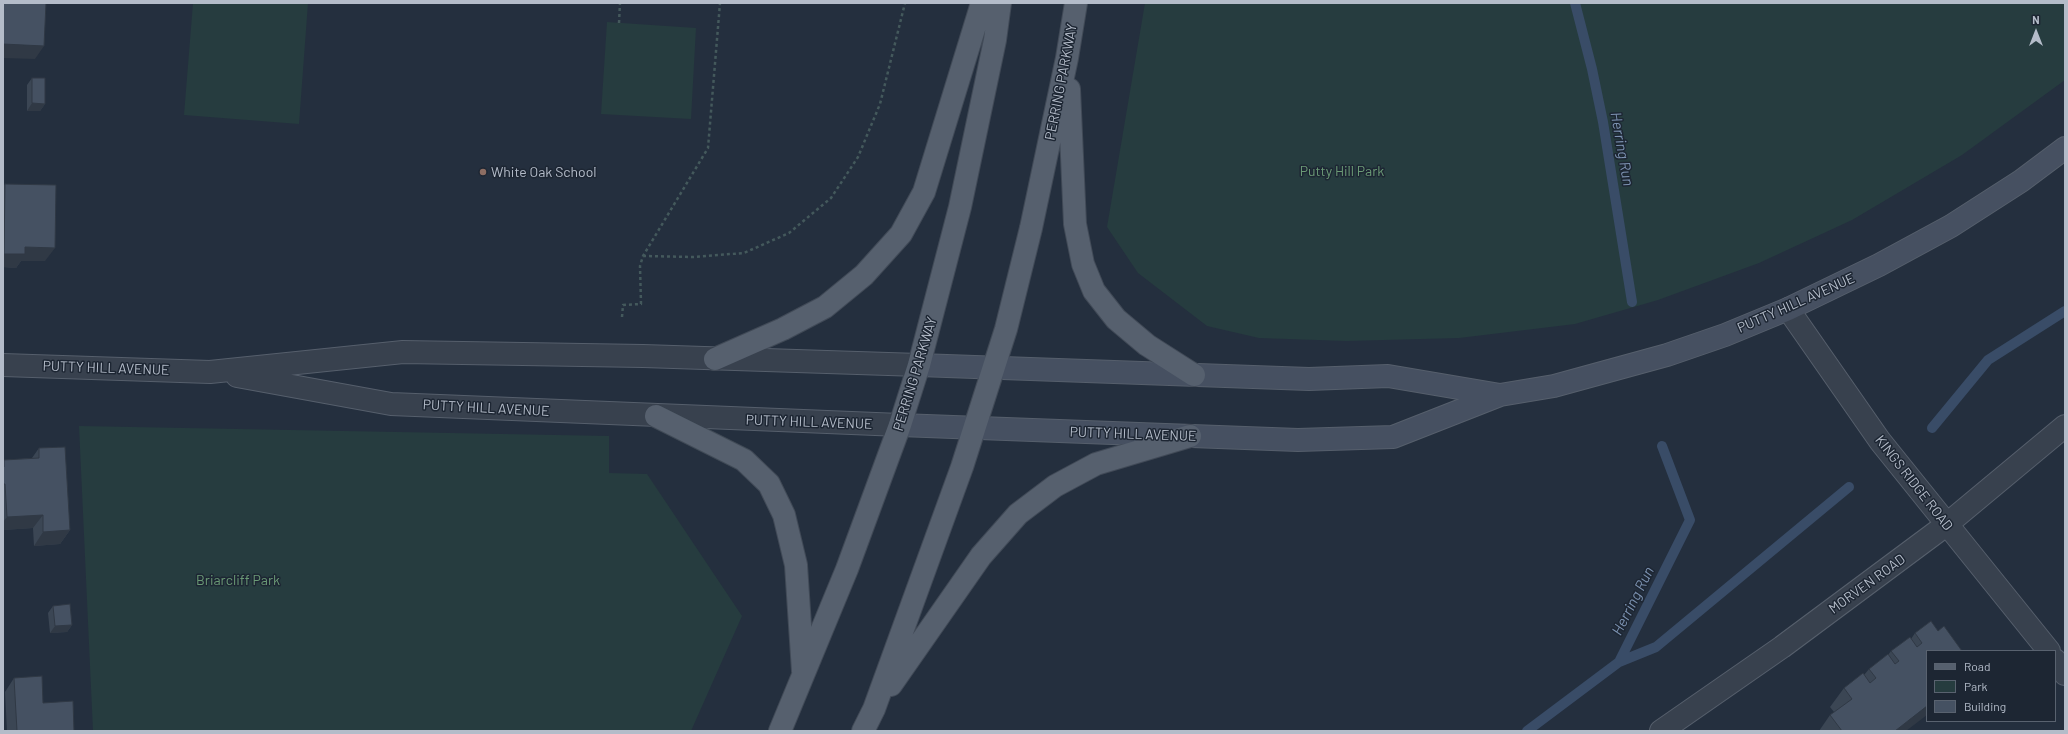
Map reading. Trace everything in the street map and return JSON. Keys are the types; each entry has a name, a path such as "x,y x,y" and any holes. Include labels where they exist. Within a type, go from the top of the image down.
{"main road":[{"path":"715,359 783,329 825,306 864,275 901,234 924,192 982,3"},
{"name":"PERRING PARKWAY","path":"780,731 804,677 847,569 900,425 919,365 960,207 995,40 1000,3"},
{"name":"PERRING PARKWAY","path":"863,731 874,709 974,428 1006,329 1031,228 1068,58 1076,3"},
{"path":"1068,58 1075,224 1083,264 1094,291 1116,319 1147,345 1194,375"},
{"name":"PUTTY HILL AVENUE","path":"900,425 1298,440 1393,437 1500,395 1554,386 1660,357 1725,335 1788,309 1879,265 1951,226 2021,181 2065,148"},
{"name":"PUTTY HILL AVENUE","path":"919,365 1309,379 1388,376 1500,395"},
{"path":"656,416 744,460 769,484 784,515 796,565 804,677"},
{"path":"874,709 981,556 1018,514 1055,486 1096,464 1190,436"}],"street":[{"name":"KINGS RIDGE ROAD","path":"1788,309 1880,440 1946,526 2048,650"},
{"name":"PUTTY HILL AVENUE","path":"3,365 210,372 403,352 919,365"},
{"name":"PUTTY HILL AVENUE","path":"210,372 391,404 900,425"},
{"name":"MORVEN ROAD","path":"1661,731 1782,647 1946,526 2065,426"},
{"path":"2056,661 2065,674"}],"path":[{"path":"619,23 620,3"},
{"path":"622,317 623,305 641,304 640,266 642,256 708,148 720,3"},
{"path":"642,256 693,257 744,253 789,233 831,198 858,157 880,104 905,3"}],"green space":[{"path":"193,3 308,3 299,124 184,115"},
{"name":"Putty Hill Park","path":"1145,3 2065,3 2065,80 1962,155 1852,220 1759,263 1658,300 1575,324 1459,338 1346,341 1259,338 1207,326 1138,273 1107,227"},
{"path":"607,22 696,28 691,119 601,114"},
{"name":"Briarcliff Park","path":"79,426 609,436 609,473 647,474 742,616 691,731 93,731"}],"building":[{"path":"3,3 46,3 44,46 3,44"},
{"path":"32,78 45,78 45,104 32,103"},
{"path":"5,184 56,185 55,248 25,247 25,254 4,254"},
{"path":"65,447 70,530 43,532 43,515 7,517 5,484 3,484 4,460 39,458 39,448"},
{"path":"70,604 72,625 55,626 53,606"},
{"path":"1931,621 1938,631 1944,626 1961,650 1926,650 1926,707 1895,731 1842,731 1830,715 1852,699 1844,688 1863,673 1870,683 1876,678 1869,669 1888,654 1895,664 1899,661 1891,651 1910,637 1917,647 1922,643 1915,633"},
{"path":"42,676 43,703 73,701 74,731 17,731 14,678"}],"waterway":[{"name":"Herring Run","path":"1575,3 1592,69 1603,122 1632,302"},
{"path":"1932,428 1988,360 2065,311"},
{"name":"Herring Run","path":"1527,731 1619,662 1690,520 1662,446"},
{"path":"1619,662 1656,647 1849,487"}],"place":[{"name":"White Oak School","path":"483,172"}]}
